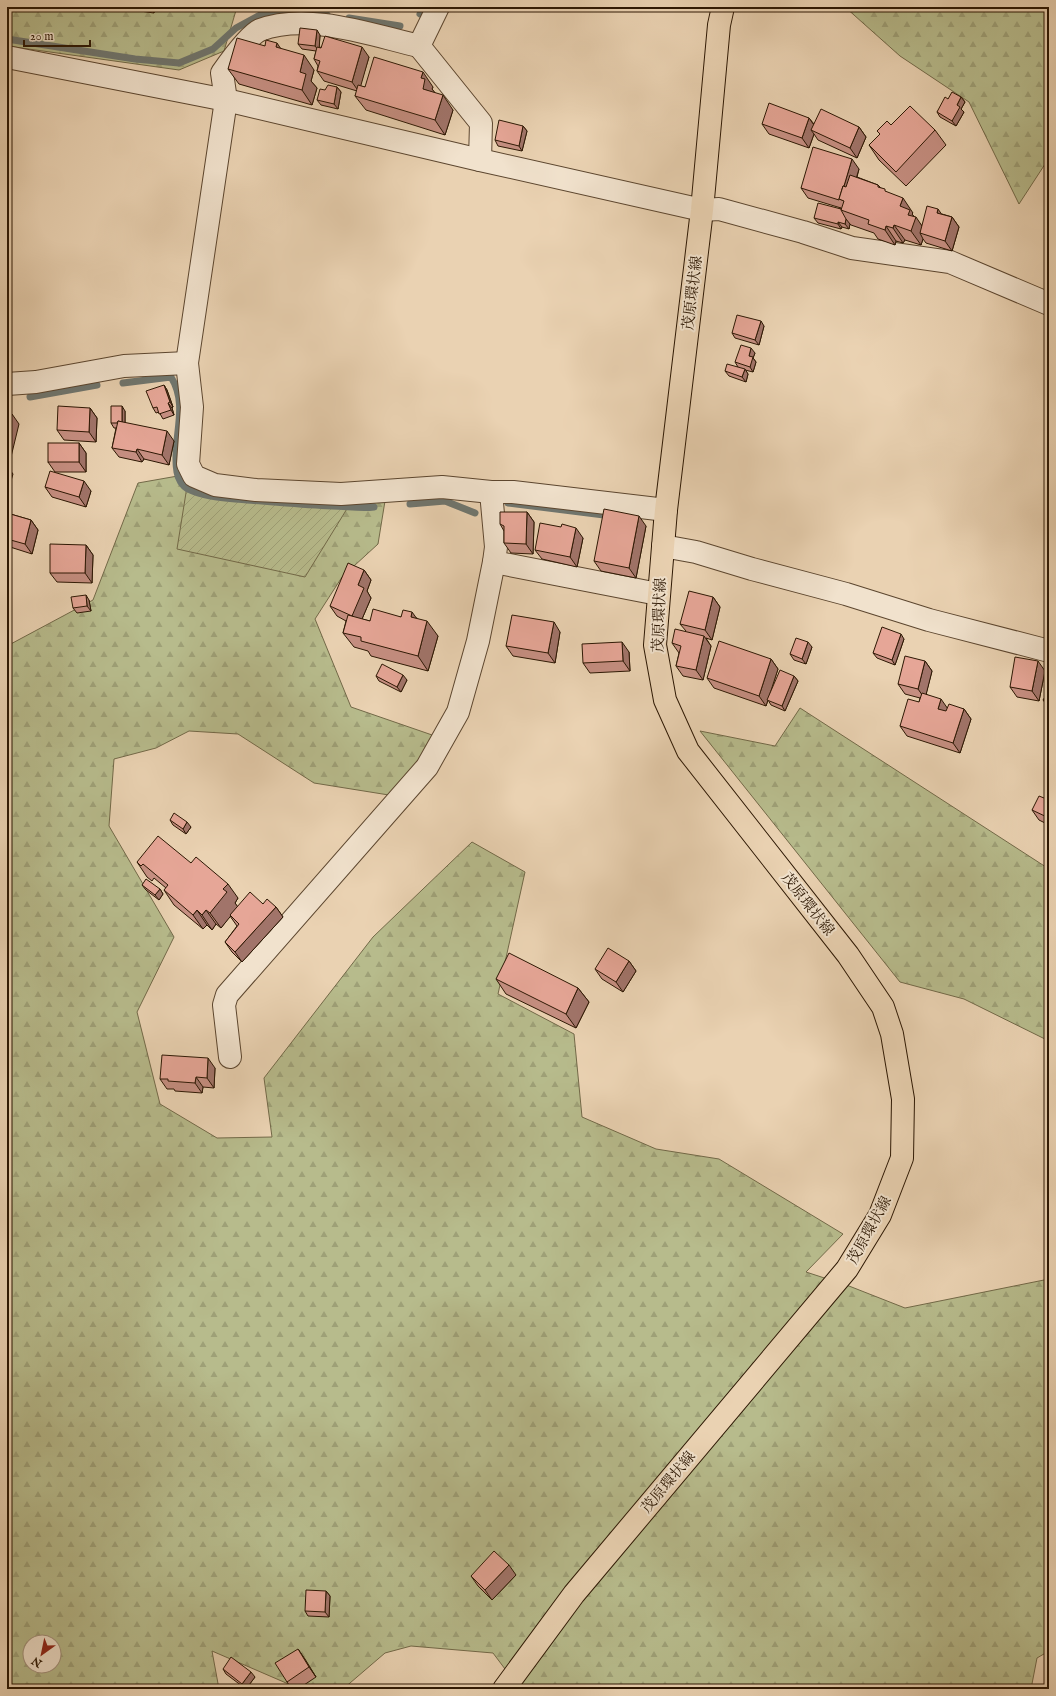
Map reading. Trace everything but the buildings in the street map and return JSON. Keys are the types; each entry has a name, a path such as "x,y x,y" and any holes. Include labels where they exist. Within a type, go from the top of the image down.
{"main road":[{"name":"茂原環状線","path":"504,1689 574,1594 848,1269 880,1215 902,1158 903,1100 892,1034 883,1007 848,955 688,751 665,700 655,645 666,510 702,210 719,25 723,7"}],"street":[{"path":"419,46 438,7"},
{"path":"480,160 481,122 419,46 325,24 286,25 259,31 235,54 222,73 226,100 187,363 192,407 188,464 194,476 215,485 256,490 341,494 442,487 491,492 513,492 666,510"},
{"path":"7,57 226,100 480,160 702,210 719,209 852,248 950,262 1049,304"},
{"path":"7,384 36,382 124,366 187,363"},
{"path":"230,1057 224,1004 227,995 427,767 458,712 478,641 494,562 496,547 491,492"},
{"path":"663,546 696,552 752,570 846,594 929,620 1049,652"},
{"path":"494,562 658,594"}],"green space":[{"path":"7,7 237,7 224,51 179,70 7,46"},
{"path":"845,7 1049,7 1049,158 1019,204 969,102 900,56"},
{"path":"189,474 353,499 385,501 378,544 342,577 315,619 351,707 435,736 395,796 314,783 238,734 189,731 156,748 114,759 109,826 174,937 137,1012 160,1104 217,1138 272,1137 264,1078 373,937 472,842 525,872 498,994 574,1034 582,1117 656,1149 719,1159 843,1234 806,1272 849,1286 905,1308 1049,1279 1049,1651 1037,1658 1031,1689 520,1689 493,1653 411,1646 385,1653 343,1689 300,1689 212,1651 219,1689 7,1689 7,646 93,600 138,483"},
{"path":"189,474 353,499 305,577 177,549"},
{"path":"800,708 1049,869 1049,1041 964,999 900,982 700,731 775,746"}],"waterway":[{"path":"420,14 424,7"},
{"path":"7,39 135,59 179,63 213,49 236,28 262,14 300,10 327,15"},
{"path":"349,18 400,26"},
{"path":"123,383 171,377 176,388 180,412 176,448 177,472 181,482 188,489 209,496 225,498 359,508 374,507"},
{"path":"30,397 97,385"},
{"path":"410,504 445,501 475,513"},
{"path":"508,503 612,516"}]}
